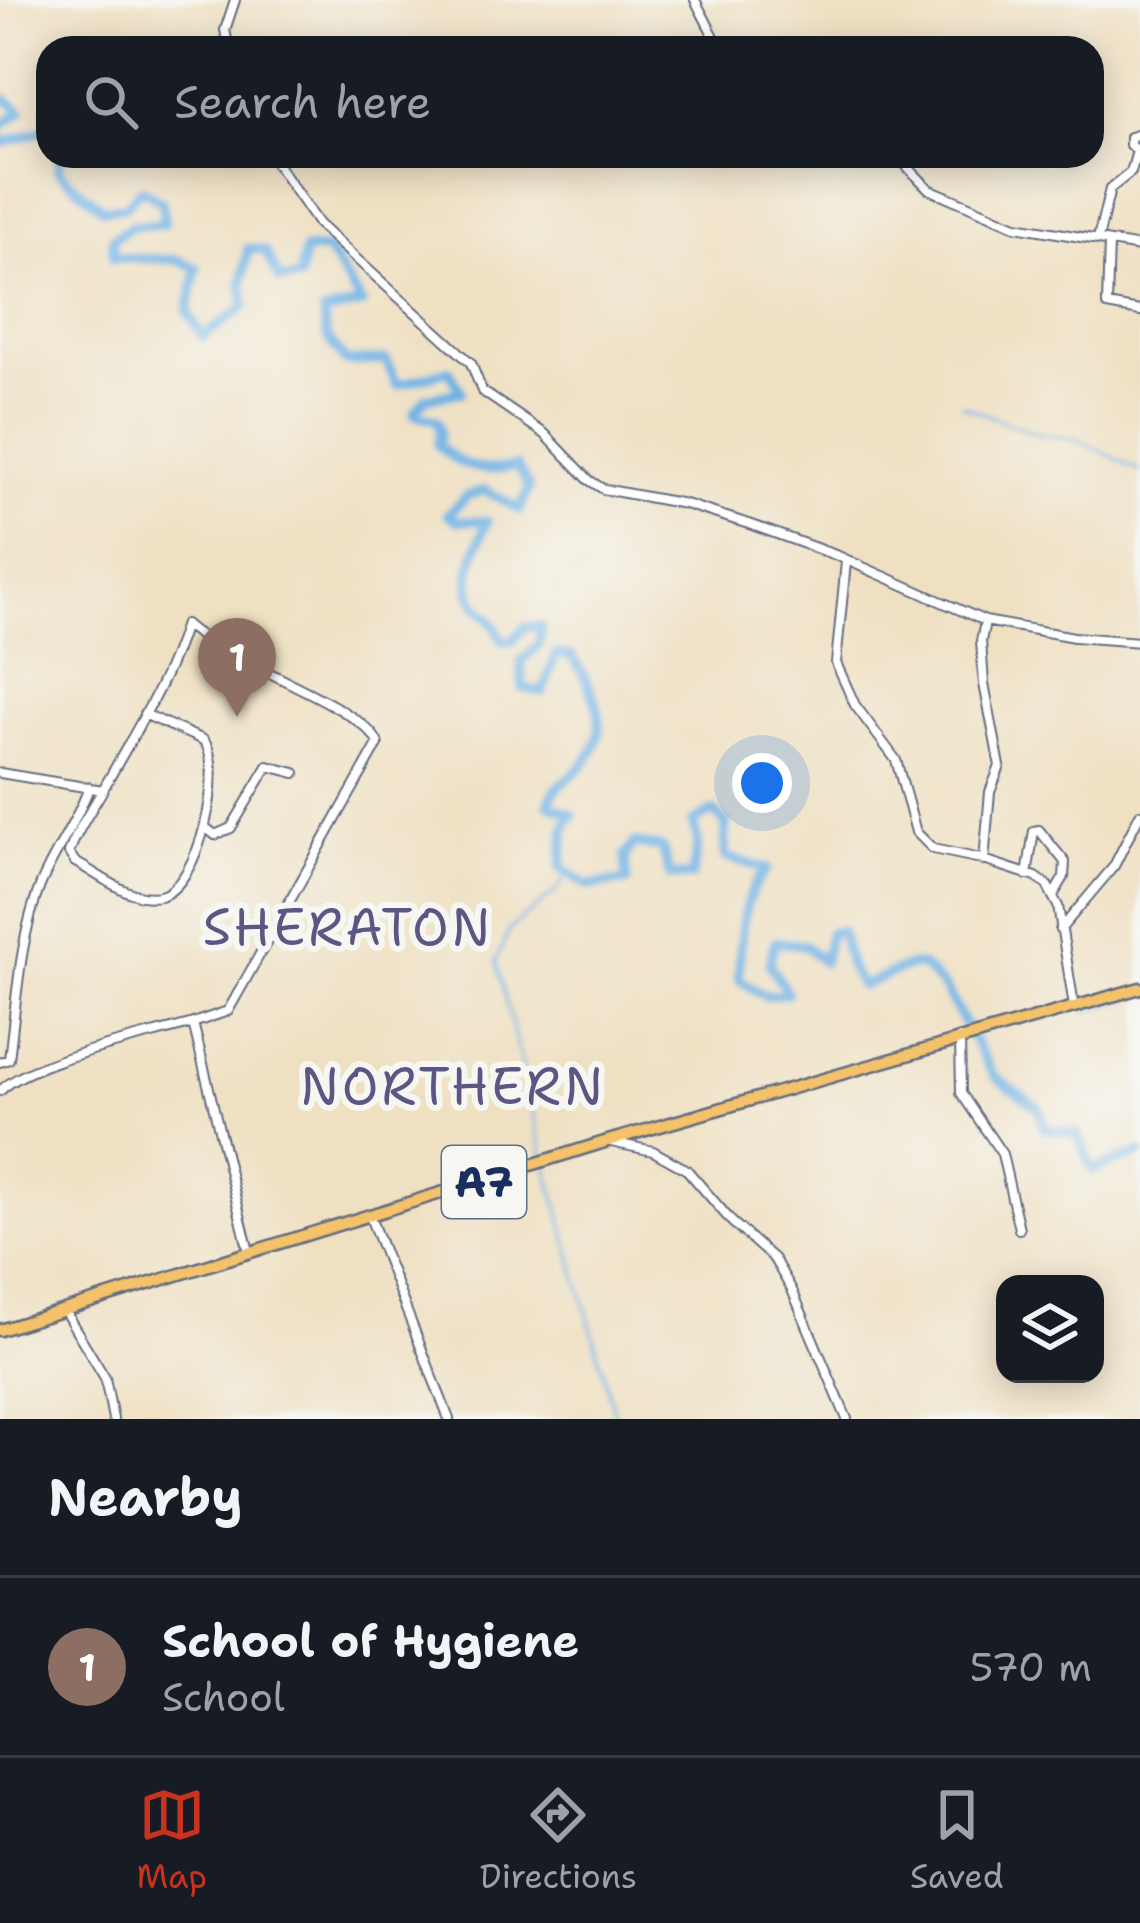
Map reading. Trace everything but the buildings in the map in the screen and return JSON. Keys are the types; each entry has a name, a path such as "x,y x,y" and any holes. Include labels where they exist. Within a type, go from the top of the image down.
{"main road":[{"name":"A7","path":"0,1330 608,1141 1140,988"}],"street":[{"path":"227,36 235,0"},
{"path":"695,0 714,36"},
{"path":"1098,239 1110,189 1133,167 1137,151 1130,137 1140,134"},
{"path":"280,168 325,231 471,363 482,391 550,438 595,485 685,504 833,553 986,621 1074,637 1140,642"},
{"path":"908,168 928,189 1016,226 1140,247"},
{"path":"1109,242 1107,305 1140,311"},
{"path":"846,562 835,648 844,686 896,760 919,837 933,849 1042,880 1054,894 1074,1006"},
{"path":"984,861 990,792 1000,766 982,663 986,621"},
{"path":"0,1091 53,1064 228,1011 378,744 372,730 352,714 237,659 185,624 167,678 144,714 73,841 69,856 136,896 165,895 183,883 199,851 212,761 209,745 144,714"},
{"path":"204,826 215,835 231,828 268,766 296,773"},
{"path":"0,773 103,790"},
{"path":"0,1061 9,1059 28,925 37,895 80,817 89,787"},
{"path":"1059,931 1114,866 1140,814"},
{"path":"1027,874 1034,831 1039,830 1066,865 1054,894"},
{"path":"193,1023 249,1252"},
{"path":"964,1036 961,1093 1002,1154 1019,1229"},
{"path":"608,1141 653,1151 686,1170 732,1222 774,1259 847,1419"},
{"path":"370,1217 449,1419"},
{"path":"64,1310 105,1378 112,1419"}],"waterway":[{"path":"0,100 22,111 0,126"},
{"path":"0,136 3,143 36,133"},
{"path":"59,168 103,209 125,207 141,189 162,202 164,224 132,226 113,238 113,257 178,260 197,268 188,312 203,337 245,306 242,284 248,248 265,251 280,280 299,278 305,250 327,250 362,304 323,313 327,337 346,362 386,360 397,385 449,370 461,392 426,398 414,414 437,420 438,445 447,453 484,469 517,466 529,488 520,510 485,490 467,496 448,514 458,521 487,521 470,577 473,599 502,641 512,641 525,627 541,626 539,645 521,661 523,688 543,692 556,654 572,656 598,713 600,727 591,755 557,788 548,804 574,815 566,824 561,868 588,886 627,881 625,857 634,843 662,848 670,876 692,876 698,843 693,822 713,811 726,824 725,857 767,869 746,906 739,979 765,996 787,993 769,963 775,942 804,945 823,962 830,932 841,931 849,965 861,986 911,965 922,966 945,989 994,1076 1039,1108 1044,1128 1077,1134 1093,1170 1140,1153"},
{"path":"961,405 1038,434 1079,440 1140,471"},
{"path":"544,1157 496,960 510,929 559,889 566,871"},
{"path":"1085,1011 1140,996"},
{"path":"547,1166 616,1419"}],"place":[{"name":"School of Hygiene","path":"237,717"}],"district":[{"name":"SHERATON","path":"348,927"},
{"name":"NORTHERN","path":"453,1086"}]}
